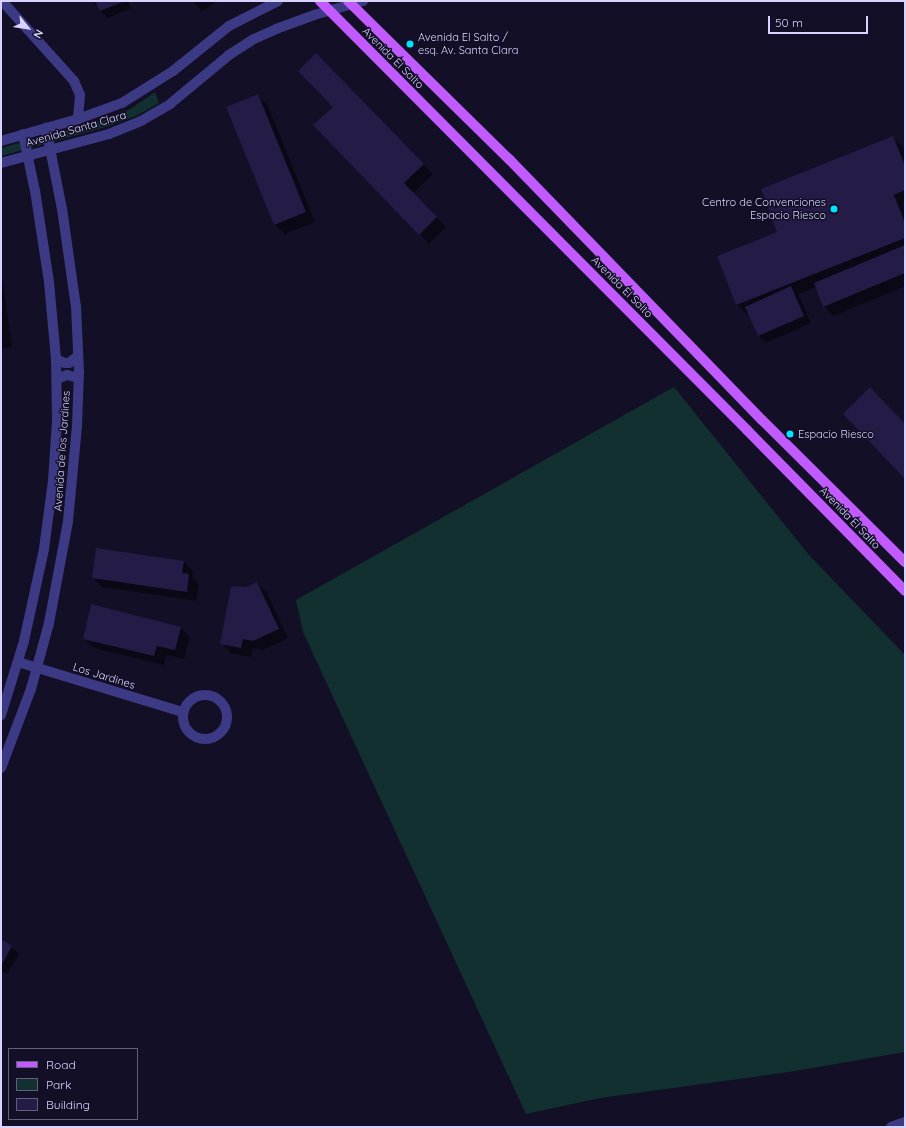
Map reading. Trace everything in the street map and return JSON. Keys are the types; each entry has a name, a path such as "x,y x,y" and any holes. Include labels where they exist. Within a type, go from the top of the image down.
{"main road":[{"name":"Avenida El Salto","path":"320,1 905,591"},
{"name":"Avenida El Salto","path":"350,3 504,154 762,420 905,562"}],"street":[{"path":"2,1 74,81 80,95 78,119"},
{"name":"Avenida Santa Clara","path":"1,141 78,119 113,107 139,93 177,68 229,26 278,1"},
{"name":"Avenida Santa Clara","path":"1,163 109,134 141,121 158,112 187,92 240,47 276,29 350,3 363,1"},
{"name":"Avenida de los Jardines","path":"1,768 37,668 56,591 68,525 78,426 76,307 69,252 46,128"},
{"name":"Avenida de los Jardines","path":"1,715 18,662 37,585 49,515 56,447 57,379 49,282 23,134"},
{"path":"56,359 69,363 78,356"},
{"path":"57,379 67,375 78,378"},
{"name":"Los Jardines","path":"18,662 183,712"},
{"path":"206,695 220,701 228,714 227,722 220,735 207,740 200,739 193,737 184,726 183,712 192,699 206,695"},
{"path":"891,1127 905,1122"}],"green space":[{"path":"155,92 159,103 136,116 109,126 1,156 1,148 120,116"},
{"path":"674,387 809,555 905,655 905,1052 789,1072 600,1098 526,1114 303,632 296,600"}],"building":[{"path":"95,1 125,1 100,11"},
{"path":"316,53 424,164 404,183 437,217 419,235 313,125 333,107 298,71"},
{"path":"258,94 306,212 274,225 226,107"},
{"name":"Centro de Convenciones Espacio Riesco","path":"893,136 905,166 905,190 894,195 905,223 905,238 736,305 717,256 777,232 761,189"},
{"path":"905,245 905,273 823,307 814,283"},
{"path":"791,286 804,316 758,336 745,307"},
{"path":"870,387 905,424 905,479 843,414"},
{"path":"96,548 184,561 182,573 189,574 187,592 92,578"},
{"path":"257,582 279,629 253,641 243,639 241,648 220,644 231,586 246,587"},
{"path":"91,604 181,627 175,650 157,646 154,656 83,639"},
{"path":"1,939 12,946 1,966"}],"place":[{"name":"Avenida El Salto / esq. Av. Santa Clara","path":"410,44"},
{"name":"Centro de Convenciones Espacio Riesco","path":"834,209"},
{"name":"Espacio Riesco","path":"790,434"}]}
